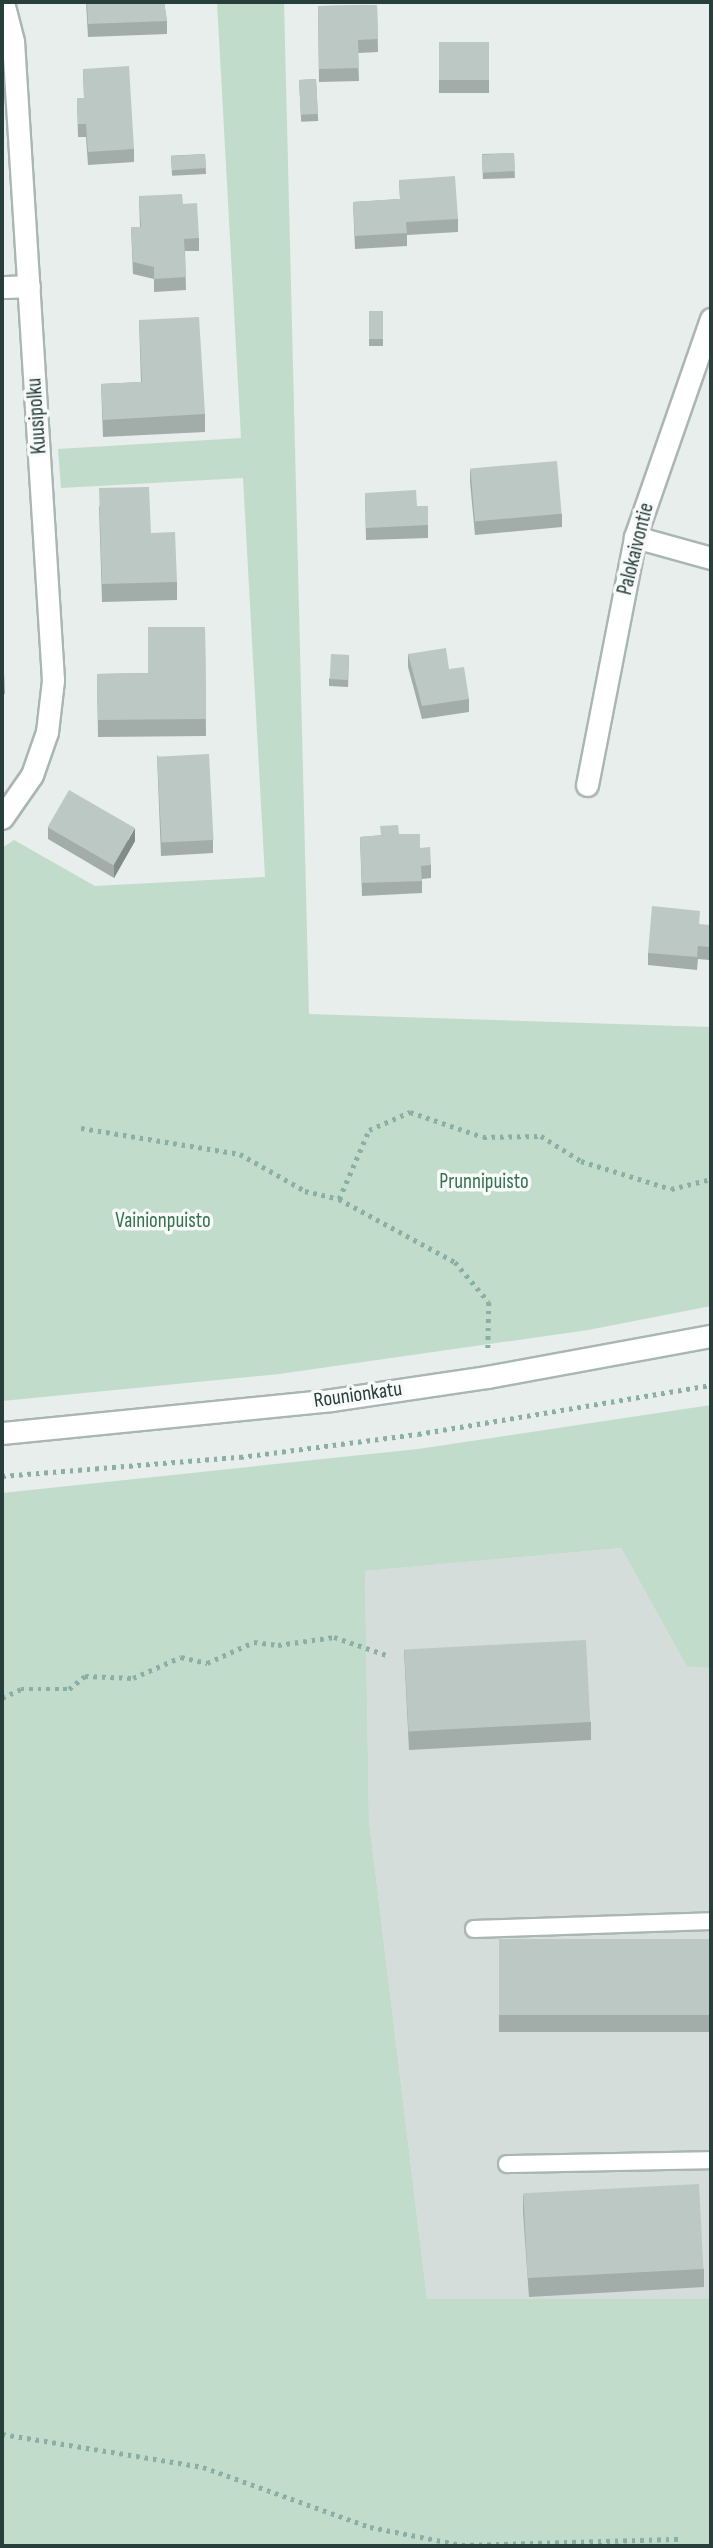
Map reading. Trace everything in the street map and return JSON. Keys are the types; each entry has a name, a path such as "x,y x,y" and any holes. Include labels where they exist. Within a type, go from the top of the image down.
{"street":[{"name":"Kuusipolku","path":"2,818 32,775 47,732 53,680 13,41 3,2"},
{"path":"2,287 29,286"},
{"name":"Palokaivontie","path":"587,785 635,537 711,319"},
{"path":"635,537 711,558"},
{"name":"Rounionkatu","path":"2,1433 202,1415 487,1377 711,1336"}],"lane":[{"path":"474,1929 711,1921"},
{"path":"507,2164 711,2160"}],"path":[{"path":"339,1199 369,1130 410,1112 483,1138 541,1136 581,1161 671,1189 711,1180"},
{"path":"81,1128 240,1154 304,1191 339,1199 455,1262 489,1302 487,1377"},
{"path":"2,1476 240,1457 390,1438 711,1385"},
{"path":"2,1698 22,1689 69,1689 85,1676 133,1678 181,1657 207,1663 254,1642 278,1645 334,1637 387,1655"},
{"path":"2,2434 203,2467 370,2527 462,2546 684,2539"}],"shaded area":[{"path":"621,1548 687,1667 711,1668 711,2299 427,2299 369,1820 365,1571"}],"green space":[{"name":"Vainionpuisto","path":"217,2 284,2 309,1014 711,1027 711,1306 588,1330 279,1374 2,1401 2,848 14,840 95,886 265,877 243,478 61,488 58,449 241,438"},
{"path":"711,1405 711,1668 687,1667 621,1548 365,1571 369,1820 427,2299 711,2299 711,2546 2,2546 2,1493 418,1449"}],"building":[{"path":"87,2 164,2 167,21 88,24"},
{"path":"377,5 378,39 358,40 359,68 319,69 318,6"},
{"path":"439,42 489,42 489,80 439,80"},
{"path":"129,66 134,149 88,152 86,124 78,124 77,98 84,98 83,69"},
{"path":"316,79 318,114 301,115 299,80"},
{"path":"514,153 515,171 483,173 482,155"},
{"path":"205,154 206,168 172,170 171,156"},
{"path":"455,176 458,219 406,222 407,233 355,236 353,202 400,199 399,180"},
{"path":"182,194 183,204 197,203 199,238 184,239 186,277 154,279 154,267 133,262 131,227 141,227 139,196"},
{"path":"369,311 383,311 383,339 369,339"},
{"path":"199,317 205,414 103,420 101,384 142,382 139,320"},
{"path":"557,461 562,514 475,521 470,469"},
{"path":"149,487 151,533 175,532 177,582 102,584 99,488"},
{"path":"416,490 417,506 428,506 428,525 366,528 365,493"},
{"path":"148,627 205,627 206,719 98,720 97,674 148,673"},
{"path":"2,639 5,688 2,688"},
{"path":"446,648 449,669 464,667 469,699 422,706 408,654"},
{"path":"331,654 349,655 348,680 330,679"},
{"path":"209,754 214,840 162,843 157,757"},
{"path":"69,790 135,828 113,865 48,827"},
{"path":"398,825 399,834 420,834 420,848 430,847 431,865 421,866 422,881 362,883 360,837 381,835 380,826"},
{"path":"652,906 700,911 699,924 710,925 709,947 698,946 697,957 648,953"},
{"path":"586,1640 590,1722 409,1731 404,1650"},
{"path":"499,1939 711,1939 711,2015 499,2015"},
{"path":"699,2184 703,2269 528,2278 523,2193"}],"park label":[{"name":"Prunnipuisto","path":"484,1182"}]}
